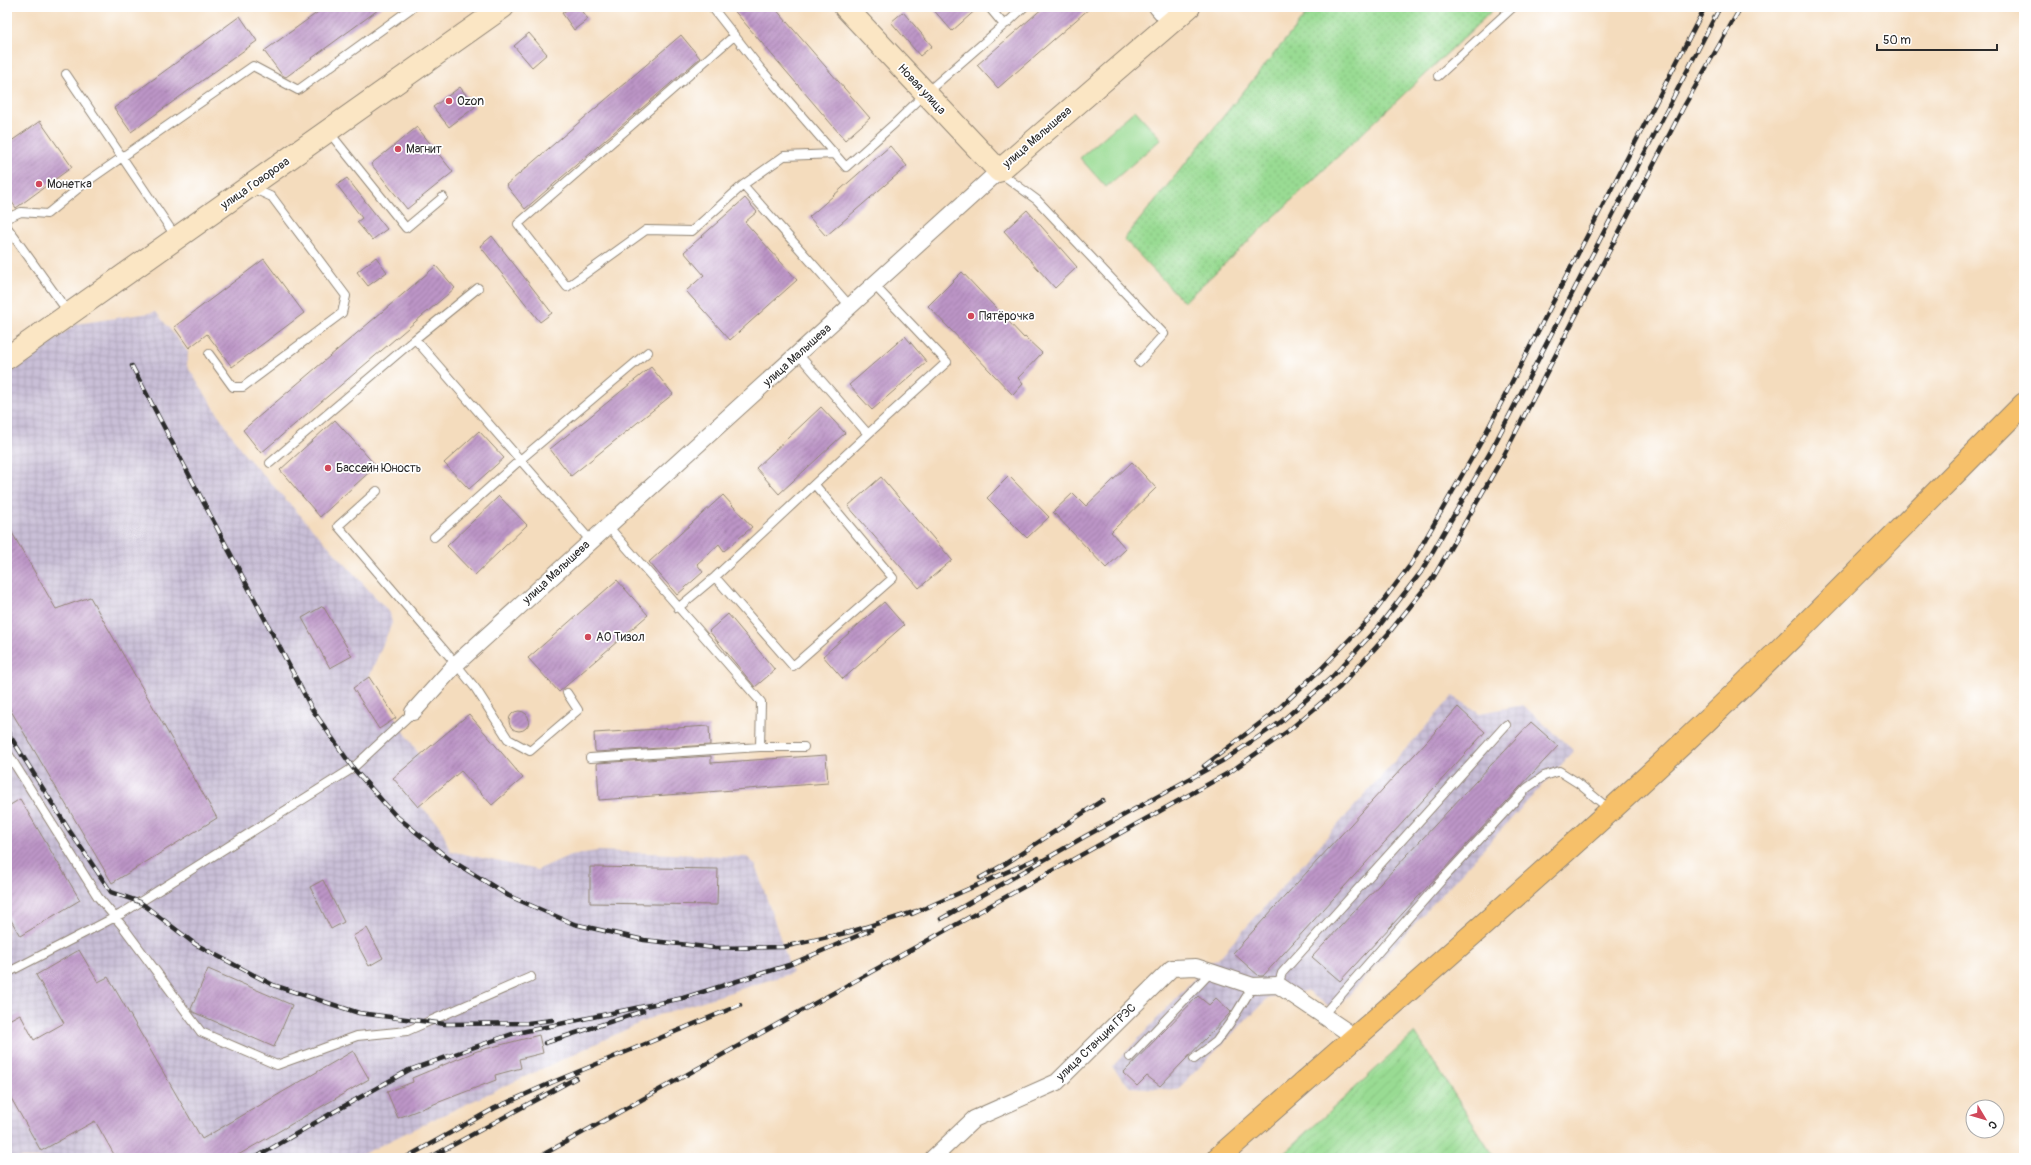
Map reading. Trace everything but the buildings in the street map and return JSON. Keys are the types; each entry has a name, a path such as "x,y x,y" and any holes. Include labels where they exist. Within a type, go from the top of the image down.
{"main road":[{"name":"улица Говорова","path":"7,358 503,7"},
{"name":"Новая улица","path":"845,7 999,171"},
{"name":"улица Малышева","path":"999,171 1164,15 1189,7"},
{"path":"1218,1158 1661,764 1770,660 2024,404"}],"street":[{"name":"улица Малышева","path":"413,712 456,664 590,540 798,354 999,171"},
{"name":"улица Станция ГРЭС","path":"933,1158 974,1119 1057,1082 1172,968 1196,967 1211,972"},
{"path":"1211,972 1253,986 1278,985 1355,1037"}],"lane":[{"path":"7,218 21,212 48,214 85,184 253,66 298,90 413,7"},
{"path":"712,7 734,36 846,167 926,93 1004,25 989,7"},
{"path":"1007,23 1024,7"},
{"path":"1438,76 1513,7"},
{"path":"734,36 518,224 567,287 646,230 692,231 743,185 784,156 835,154"},
{"path":"66,74 176,238"},
{"path":"328,131 406,228 443,198"},
{"path":"999,171 1037,200 1164,334 1139,362"},
{"path":"743,185 850,306"},
{"path":"209,354 233,387 243,387 342,313 346,296 272,197 250,187"},
{"path":"7,227 69,314"},
{"path":"678,608 715,577 947,362 874,285"},
{"path":"270,463 415,339 478,288"},
{"path":"415,339 590,540"},
{"path":"434,538 520,460 648,352"},
{"path":"798,354 868,434"},
{"path":"715,577 793,666 893,578 815,485"},
{"path":"377,491 338,526 476,689 508,739 530,751 578,710 567,693"},
{"path":"607,525 761,702 760,747"},
{"path":"7,973 116,917 353,768 413,712"},
{"path":"1278,985 1282,973 1506,725"},
{"path":"590,758 760,747 804,746"},
{"path":"7,752 98,897 116,917 201,1032 277,1065 357,1036 407,1032 531,977"},
{"path":"1323,1015 1486,830 1527,788 1544,776 1559,771 1578,783 1610,810"},
{"path":"1130,1057 1211,972"},
{"path":"1194,1059 1216,1042 1232,1020 1253,986"}],"shaded area":[{"path":"156,312 188,352 187,366 244,454 390,613 392,623 369,677 420,756 394,778 441,827 450,851 537,870 570,855 598,851 747,857 755,864 792,973 655,1016 430,1121 355,1158 7,1158 7,375 76,324"},
{"path":"1453,696 1480,713 1523,705 1574,751 1335,1010 1306,991 1267,999 1177,1090 1130,1087 1112,1067 1210,962 1217,960"}],"green space":[{"path":"1312,7 1496,7 1184,302 1124,239"},
{"path":"1135,110 1161,139 1106,187 1080,158"},
{"path":"1415,1033 1495,1158 1279,1158"}],"railway":[{"path":"1204,766 1276,711 1322,668 1371,617 1411,564 1481,442 1705,7"},
{"path":"941,919 1084,837 1224,760 1282,721 1332,677 1379,626 1421,572 1492,449 1720,7"},
{"path":"537,1158 1230,772 1288,731 1340,687 1388,634 1433,578 1503,457 1683,108 1741,7"},
{"path":"132,366 312,709 353,768 395,815 449,859 509,896 574,924 644,940 715,948 783,947 850,932 917,911"},
{"path":"7,731 69,830 111,892 140,902 195,944 273,985 359,1013 445,1024 528,1023 552,1020"},
{"path":"980,878 1005,864 1103,800"},
{"path":"912,914 1038,858"},
{"path":"255,1158 409,1070 512,1034 683,998 789,965 871,930"},
{"path":"405,1158 495,1108 553,1082 740,1005"},
{"path":"545,1043 643,1011"},
{"path":"429,1158 576,1078"}],"place":[{"name":"Ozon","path":"449,101"},
{"name":"Магнит","path":"398,149"},
{"name":"Монетка","path":"39,184"},
{"name":"Пятёрочка","path":"971,316"},
{"name":"Бассейн Юность","path":"328,468"},
{"name":"АО Тизол","path":"588,637"}]}
